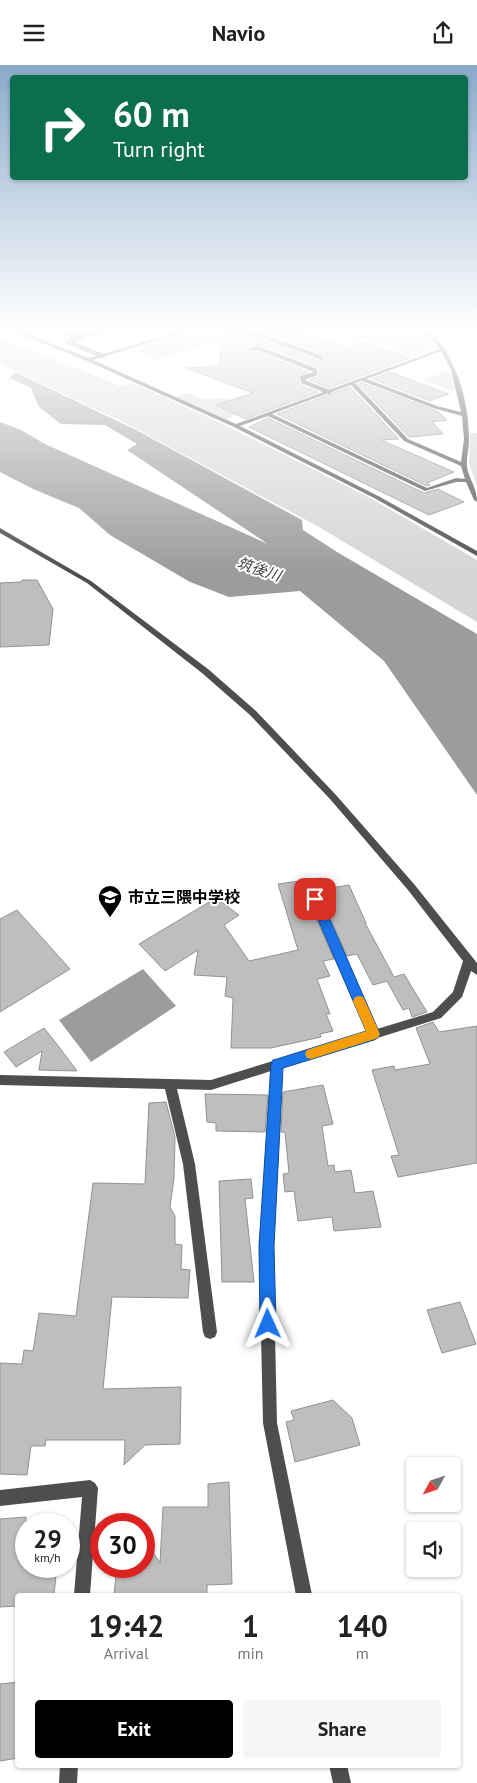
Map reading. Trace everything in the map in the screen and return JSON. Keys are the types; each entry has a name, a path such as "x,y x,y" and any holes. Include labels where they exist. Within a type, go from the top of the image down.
{"street":[{"path":"203,411 378,498 477,553"},
{"path":"236,426 276,411"},
{"path":"379,411 406,440 464,465"},
{"path":"450,411 464,415"},
{"path":"463,411 466,453 464,465 477,500"},
{"path":"268,414 427,490 456,480 470,481"},
{"path":"0,530 89,582 205,671 254,713 334,797 411,887 477,971"},
{"path":"0,540 12,537"},
{"path":"315,899 374,1034"},
{"path":"0,1080 211,1085 437,1015 458,994 469,960"},
{"path":"277,1064 266,1246 270,1423 304,1593"},
{"path":"170,1085 190,1164 210,1332"},
{"path":"0,1497 90,1488 82,1593"},
{"path":"68,1783 70,1768"},
{"path":"339,1768 342,1783"}],"shaded area":[{"path":"100,411 195,411 372,499 477,560 477,622 319,527"},
{"path":"208,411 228,411 236,415 226,419"},
{"path":"470,433 477,433 477,486 469,463"}],"water":[{"name":"筑後川","path":"44,411 97,411 138,431 302,520 303,530 477,634 477,795 384,661 300,591 229,597 190,582 110,535 79,508 33,489 0,472 0,422 268,544 127,450 137,444 105,425 61,424"},
{"path":"143,969 176,1006 91,1062 59,1020"}],"building":[{"path":"229,411 267,411 246,419"},
{"path":"285,411 373,411 399,439 381,440 454,472 427,483 430,485 427,486 277,414"},
{"path":"384,411 437,411 447,420 432,422 443,434 409,437"},
{"path":"268,418 424,493 438,489 464,502 429,515 249,427"},
{"path":"22,580 37,580 53,609 49,645 0,647 0,583 21,582"},
{"path":"321,878 325,889 349,885 365,923 394,977 404,974 427,1012 412,1017 409,1008 403,1010 387,981 373,985 357,954 347,956 322,898 315,893 308,900 334,959 323,961 330,976 317,979 330,1014 326,1014 333,1031 320,1034 321,1037 271,1048 231,1048 233,998 225,996 227,977 194,975 198,950 165,971 139,944 216,898 239,915 224,925 249,961 298,950 278,884"},
{"path":"17,910 70,969 0,1012 0,919"},
{"path":"433,1022 439,1032 477,1026 477,1163 398,1177 391,1156 399,1155 372,1070 394,1066 395,1070 430,1064 416,1028"},
{"path":"44,1028 77,1071 39,1070 42,1051 16,1067 4,1052"},
{"path":"323,1085 333,1124 322,1126 328,1166 334,1165 335,1172 351,1170 355,1193 373,1191 381,1227 334,1231 332,1217 298,1221 294,1191 285,1192 283,1174 289,1173 285,1132 281,1132 283,1092"},
{"path":"205,1094 268,1095 265,1132 216,1131 216,1123 207,1122"},
{"path":"166,1102 175,1137 174,1178 170,1207 175,1216 175,1244 182,1245 181,1269 190,1270 188,1298 112,1297 103,1389 181,1387 180,1444 145,1445 124,1465 125,1440 46,1440 45,1446 31,1446 27,1475 0,1474 0,1363 22,1364 24,1350 33,1351 39,1313 76,1316 93,1183 145,1184 149,1103"},
{"path":"251,1179 253,1198 245,1199 254,1282 222,1282 219,1181"},
{"path":"460,1302 476,1344 442,1353 427,1310"},
{"path":"333,1400 352,1418 360,1445 295,1462 286,1422 294,1420 291,1411"},
{"path":"229,1482 232,1584 207,1585 207,1593 114,1593 116,1578 155,1578 155,1555 160,1563 163,1507 208,1507 208,1484"},
{"path":"15,1518 15,1578 56,1578 54,1593 15,1593 15,1606 0,1607 0,1519"},
{"path":"15,1682 15,1758 0,1761 0,1684"}],"slow traffic":[{"path":"311,1054 374,1034 359,1001"}],"place":[{"name":"市立三隈中学校","path":"110,918"}],"route":[{"path":"268,1324 266,1246 277,1064 374,1034 315,899"}]}
